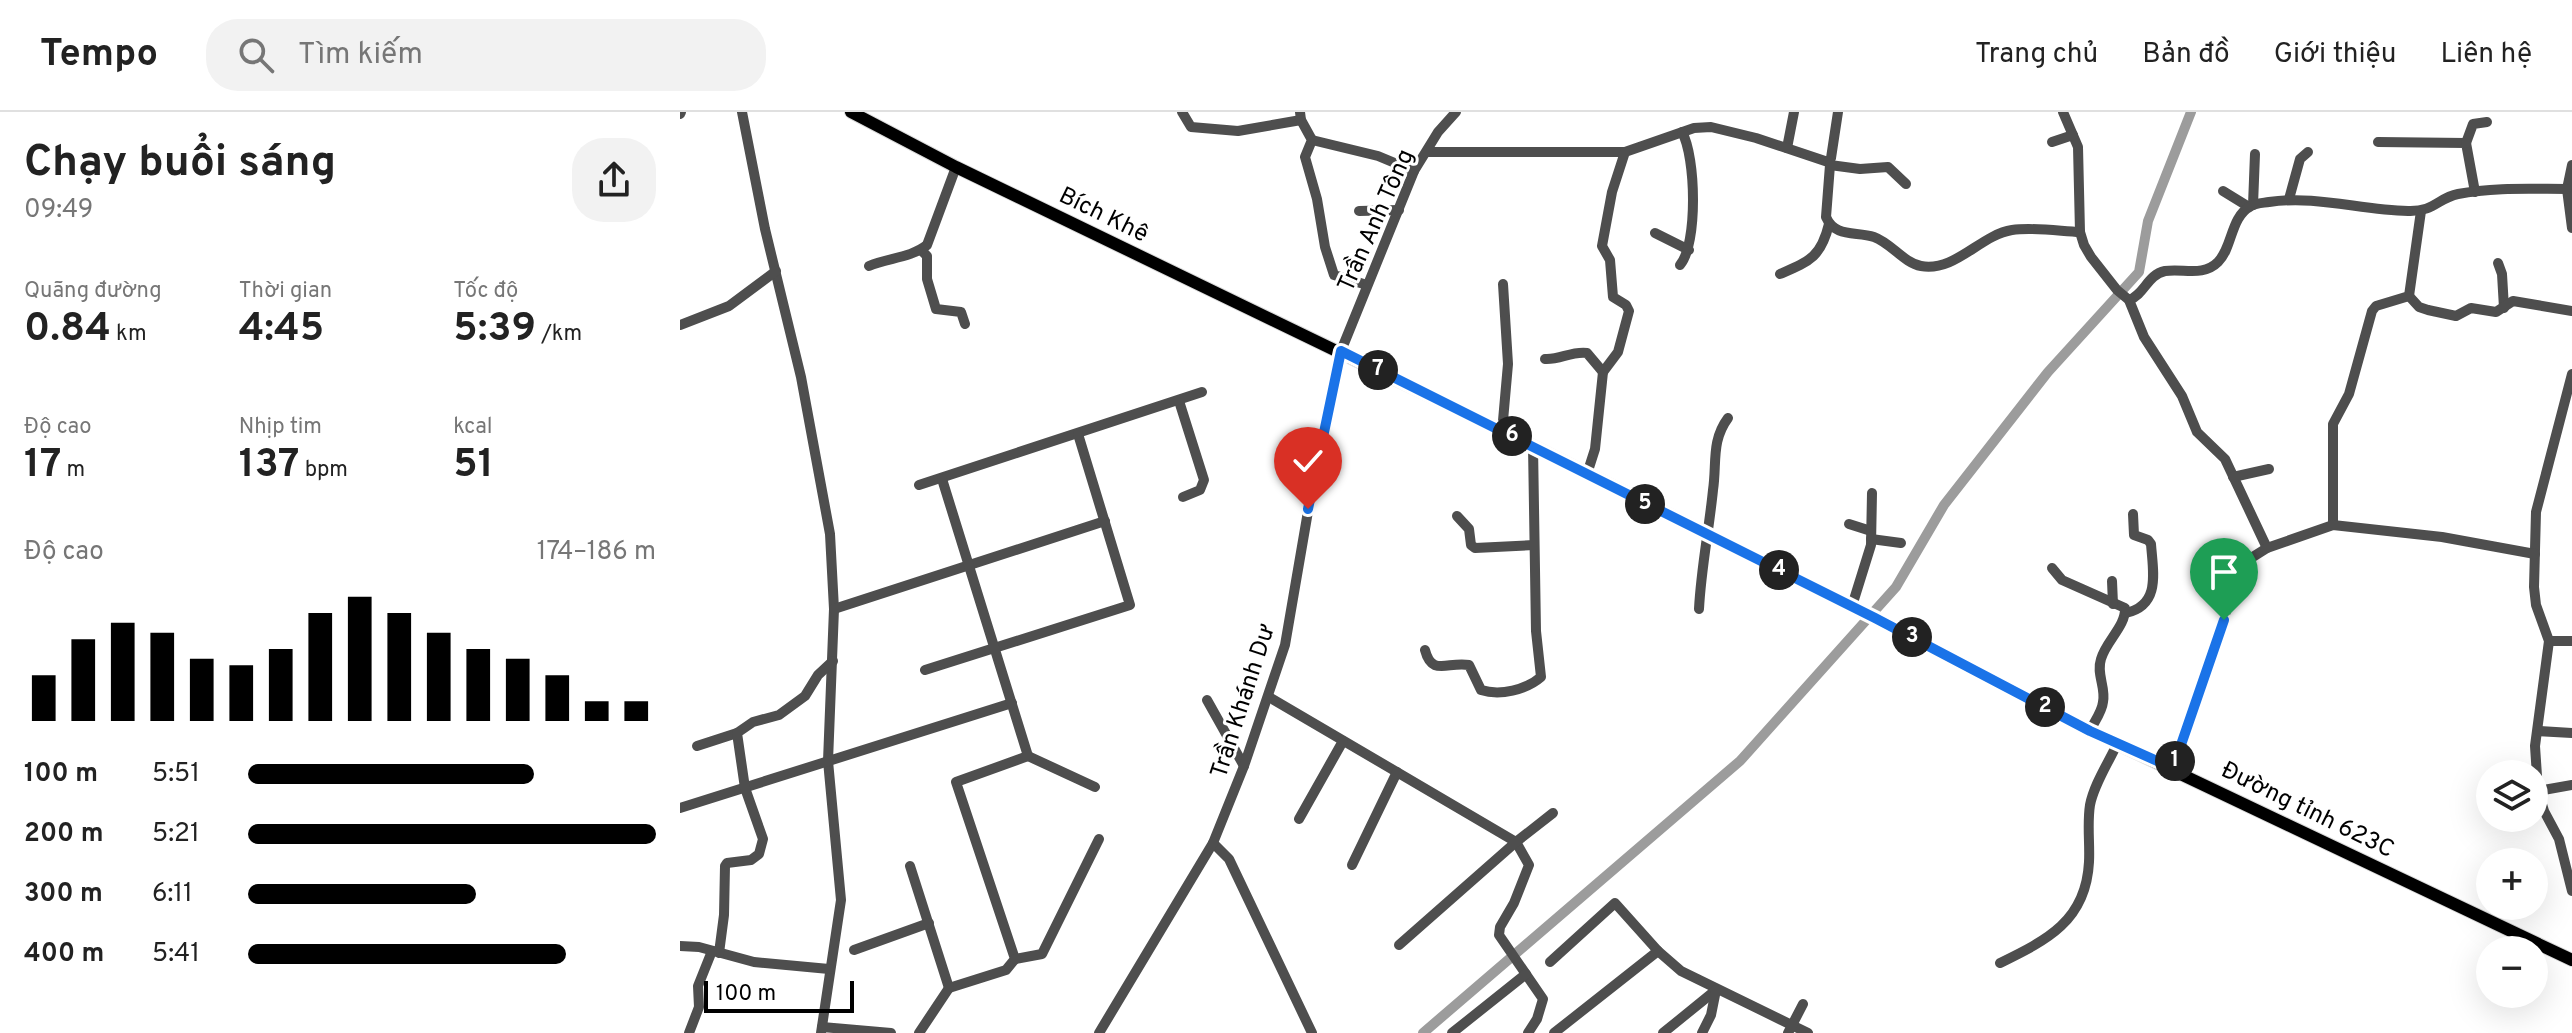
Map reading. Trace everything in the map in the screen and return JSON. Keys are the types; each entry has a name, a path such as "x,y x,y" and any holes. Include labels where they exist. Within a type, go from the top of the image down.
{"main road":[{"name":"Bích Khê","path":"856,113 956,167 1341,351"},
{"name":"Đường tỉnh 623C","path":"1341,351 1852,606 2090,731 2572,960"}],"street":[{"path":"742,112 765,229 819,465 830,534 834,609 828,761 841,900 822,1030"},
{"path":"1182,112 1191,127 1221,127 1238,131 1300,116 1312,140 1305,157 1334,275 1367,285"},
{"name":"Trần Anh Tông","path":"1341,351 1414,171 1448,119 1456,112"},
{"path":"1787,148 1794,112"},
{"path":"1838,112 1829,164 1826,217 1829,224 1842,233 1877,238 1917,266 1925,267 1966,255 1984,242 2012,230 2080,232"},
{"path":"2063,112 2080,157 2080,232 2084,245 2124,295 2144,337 2168,371 2194,420 2197,432 2225,459 2267,548"},
{"path":"2475,192 2466,143 2473,124 2487,122"},
{"path":"1427,152 1625,152 1694,128 1711,127 1787,148 1829,164 1860,169 1888,167 1906,184"},
{"path":"1680,265 1689,250 1692,196 1689,148 1682,132"},
{"path":"2052,142 2073,135"},
{"path":"1312,140 1378,156 1414,171"},
{"path":"2378,142 2466,143"},
{"path":"1587,474 1595,449 1603,372 1618,352 1629,311 1626,305 1613,297 1610,260 1602,246 1612,192 1625,152"},
{"path":"2289,199 2300,159 2308,152"},
{"path":"2251,206 2255,154"},
{"path":"2572,165 2569,191 2572,228"},
{"path":"869,266 921,250 927,245 956,167"},
{"path":"2223,191 2251,206"},
{"path":"2124,295 2140,294 2148,282 2161,273 2205,270 2214,266 2229,244 2238,219 2251,206 2289,199 2421,211 2434,208 2449,197 2475,192 2569,191"},
{"path":"1359,211 1399,210"},
{"path":"2409,296 2421,211"},
{"path":"1780,274 1816,255 1825,241 1829,224"},
{"path":"1655,233 1689,250"},
{"path":"921,250 927,256 927,279 936,309 961,312 965,324"},
{"path":"2498,263 2502,274 2504,308"},
{"path":"680,325 729,306 776,271"},
{"path":"1502,432 1508,364 1503,284"},
{"path":"2409,296 2419,307 2456,316 2471,308 2496,312 2513,301 2572,311"},
{"path":"2333,525 2333,424 2349,394 2372,311 2376,306 2409,296"},
{"name":"Trần Khánh Dư","path":"1099,1033 1213,843 1269,697 1285,645 1311,494 1341,351"},
{"path":"1545,359 1555,360 1572,353 1587,353 1603,372"},
{"path":"2535,760 2549,641 2536,605 2536,512 2572,374"},
{"path":"919,485 1202,392"},
{"path":"1179,401 1204,480 1200,490 1183,497"},
{"path":"1699,609 1714,489 1715,447 1728,418"},
{"path":"925,670 1130,605 1078,434"},
{"path":"1425,650 1428,662 1433,666 1469,665 1481,690 1488,692 1513,691 1538,680 1541,671 1536,631 1533,446"},
{"path":"2233,477 2269,469"},
{"path":"942,479 1028,756"},
{"path":"1852,606 1871,535 1872,493"},
{"path":"2090,731 2104,701 2099,671 2102,654 2126,613 2141,607 2151,597 2153,590 2151,544 2134,535 2133,514"},
{"path":"1457,516 1469,529 1471,545 1475,548 1534,545"},
{"path":"834,609 1105,521"},
{"path":"1849,524 1871,535 1901,543"},
{"path":"2173,768 2217,643 2230,585 2240,565 2267,548 2333,525 2442,537 2535,554"},
{"path":"2207,554 2230,585"},
{"path":"2052,568 2062,580 2125,608 2126,613"},
{"path":"2112,581 2113,604"},
{"path":"2549,641 2572,641"},
{"path":"697,746 737,733 753,722 779,715 805,696 818,675 833,661"},
{"path":"1269,697 1516,842 1529,865 1499,935 1543,999 1537,1019 1528,1033"},
{"path":"1207,700 1244,766"},
{"path":"680,808 1012,703"},
{"path":"2538,731 2572,733"},
{"path":"689,1033 699,1007 698,986 716,952 724,915 725,866 727,863 751,860 759,854 763,839 745,788 737,733"},
{"path":"1299,819 1343,741"},
{"path":"2000,963 2052,936 2079,904 2087,879 2091,800 2118,742"},
{"path":"1015,959 956,782 1028,756 1095,787"},
{"path":"1352,865 1397,772"},
{"path":"2548,789 2572,785"},
{"path":"1399,945 1553,813"},
{"path":"2548,818 2559,839 2572,891"},
{"path":"919,1033 949,988 1006,970 1015,959 1042,954 1099,839"},
{"path":"1213,843 1229,859 1312,1033"},
{"path":"910,866 949,988"},
{"path":"1550,962 1615,903 1658,951 1681,971 1790,1029 1808,1033"},
{"path":"854,950 929,923"},
{"path":"680,946 754,962 829,969"},
{"path":"1554,1033 1658,951"},
{"path":"1452,1033 1526,974"},
{"path":"1663,1033 1716,990"},
{"path":"1702,1033 1711,1015 1716,990"},
{"path":"1790,1029 1803,1004"},
{"path":"822,1030 838,1033"},
{"path":"822,1030 891,1033"}],"waterway":[{"path":"1423,1033 1740,761 1896,587 1944,505 2048,372 2139,272 2148,221 2191,112"}],"route":[{"path":"1308,509 1341,351 1875,618 2090,731 2173,768 2224,620"}]}
